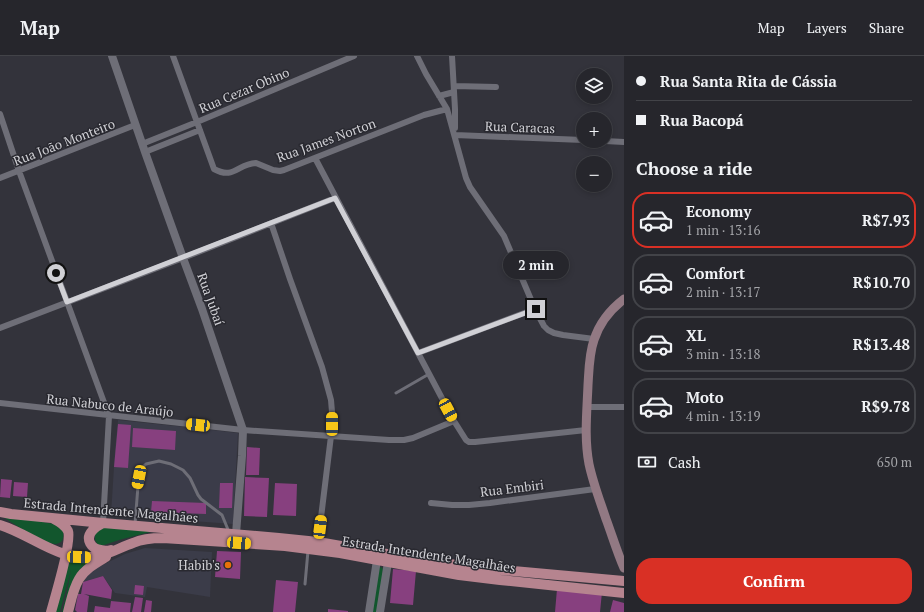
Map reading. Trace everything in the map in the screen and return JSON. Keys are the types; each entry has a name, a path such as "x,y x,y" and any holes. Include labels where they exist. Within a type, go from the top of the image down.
{"main road":[{"path":"624,298 606,317 594,339 590,360 586,430 589,464 595,489 624,568"},
{"name":"Estrada Intendente Magalhães","path":"0,512 54,519 318,542 421,560 480,568 624,581"},
{"path":"51,612 69,539 68,531 54,519"},
{"path":"103,523 92,530 89,541 91,545 100,550 117,549"},
{"name":"Estrada Intendente Magalhães","path":"0,524 17,531 54,551 79,557 89,558 99,556 134,542 163,538 285,546 340,553 459,575 624,593"},
{"path":"68,612 80,578 91,567 117,549"}],"street":[{"name":"Rua Jubaí","path":"112,56 182,258 202,309 243,430 242,456 233,534"},
{"name":"Rua James Norton","path":"174,56 214,169 222,173 228,173 254,163 273,170 280,170 315,158 424,115 448,109"},
{"name":"Rua Cezar Obino","path":"142,144 354,56"},
{"path":"417,56 426,74 448,109 466,178 470,187 504,236 544,326 548,330 563,335 594,339"},
{"path":"452,56 456,127 455,133"},
{"path":"440,96 454,89 496,87"},
{"path":"0,114 19,171 110,416 103,523"},
{"name":"Rua João Monteiro","path":"0,178 135,125"},
{"name":"Rua Cezar Obino","path":"145,152 200,130"},
{"name":"Rua Caracas","path":"455,133 576,140"},
{"path":"612,141 624,142"},
{"path":"315,158 454,421 467,442 472,443 586,430"},
{"path":"0,328 335,198"},
{"path":"271,223 324,374 331,400 332,436 318,542"},
{"path":"418,353 536,309"},
{"name":"Rua Nabuco de Araújo","path":"0,403 243,430 389,440 404,440 418,436 454,421"},
{"path":"587,407 624,406"},
{"name":"Rua Embiri","path":"431,503 469,505 595,489"},
{"path":"369,612 377,560"},
{"path":"380,612 388,562"}],"lane":[{"path":"396,393 429,374"},
{"path":"134,526 141,469 146,464 159,461 171,464 183,470 190,478 198,495 222,515 233,534"},
{"path":"305,584 308,549"}],"shaded area":[{"path":"118,420 238,433 233,524 111,515"},
{"path":"145,548 212,552 210,597 147,587 145,597 115,593 103,576 83,582 90,571 125,554"}],"green space":[{"path":"0,514 54,524 63,530 63,539 61,542 56,544 44,541 20,528"},
{"path":"107,527 154,531 104,545 98,545 95,540 95,534 100,529"},
{"path":"97,559 86,567 66,612 62,612 71,570 60,612 53,612 66,560"},
{"path":"381,567 383,569 378,612 371,612 378,568"}],"building":[{"path":"118,424 131,425 128,468 114,467"},
{"path":"133,428 176,431 175,450 132,447"},
{"path":"247,447 260,448 259,475 246,475"},
{"path":"245,477 269,478 267,517 244,516"},
{"path":"1,479 12,480 10,498 0,497"},
{"path":"14,482 28,483 27,497 13,496"},
{"path":"220,483 233,483 232,508 219,508"},
{"path":"275,483 297,484 296,516 273,515"},
{"path":"152,501 206,503 206,514 151,512"},
{"name":"Habib's","path":"217,551 241,552 240,579 215,577"},
{"path":"393,569 416,571 413,605 390,603"},
{"path":"103,576 112,590 111,599 84,594 89,596 87,612 77,612 75,610 78,594 81,594 83,582"},
{"path":"276,580 298,582 295,612 273,612"},
{"path":"135,585 144,586 143,595 134,594"},
{"path":"557,589 602,592 600,612 555,612"},
{"path":"135,597 143,598 141,612 132,612"},
{"path":"146,600 152,601 151,612 144,612"},
{"path":"613,600 624,603 624,612 610,612"},
{"path":"111,601 131,603 130,612 94,612 95,606 110,608"},
{"path":"328,609 348,611 348,612 328,612"}],"place":[{"name":"Habib's","path":"228,565"}],"route":[{"path":"56,273 67,302 335,198 418,353 536,309"}]}
